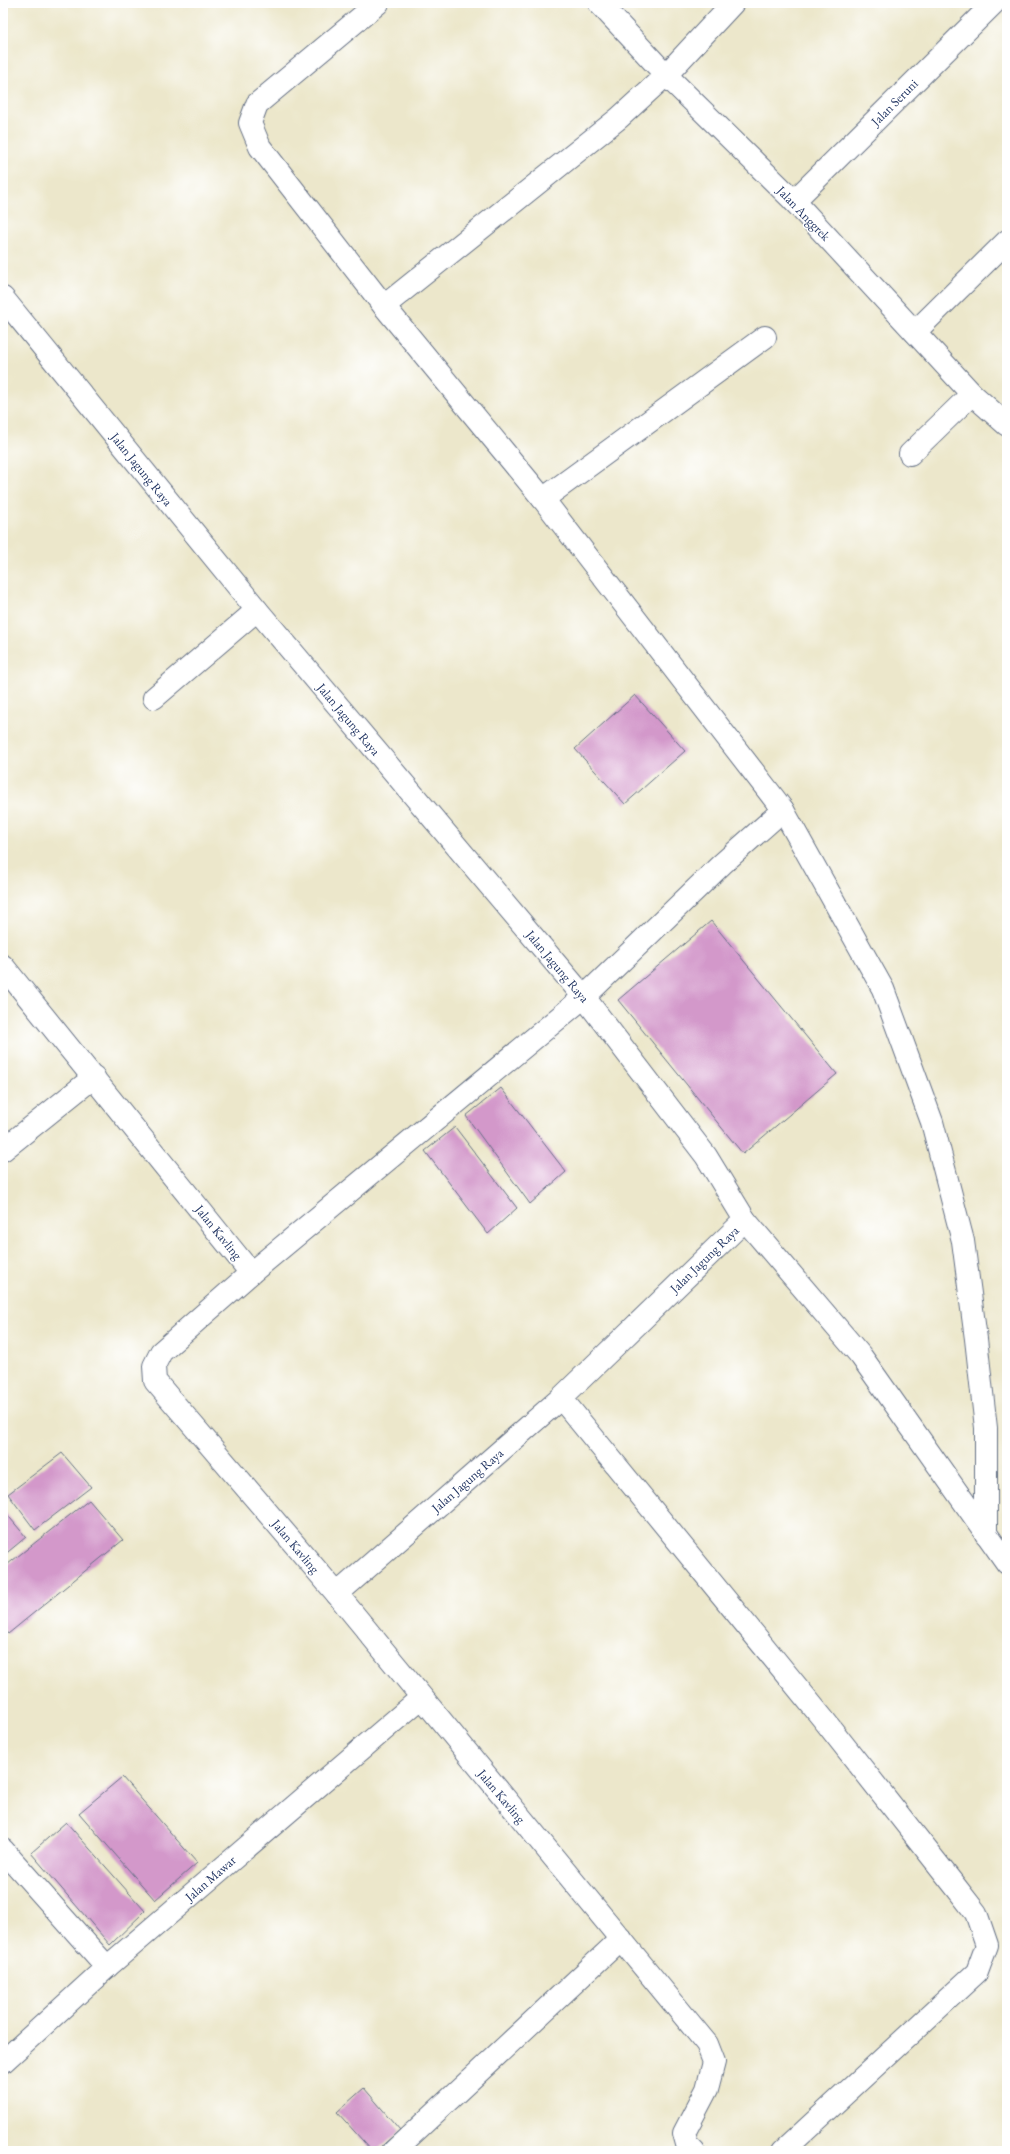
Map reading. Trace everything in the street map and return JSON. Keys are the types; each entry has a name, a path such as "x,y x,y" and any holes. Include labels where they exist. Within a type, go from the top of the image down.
{"street":[{"path":"378,3 257,104 250,123 260,147 384,306 544,499 783,810 884,989 932,1122 963,1241 986,1428 986,1534"},
{"name":"Jalan Anggrek","path":"599,3 666,75 794,201 972,394 1007,425"},
{"path":"384,306 619,118 666,75 733,3"},
{"name":"Jalan Seruni","path":"794,201 994,3"},
{"path":"915,332 1007,241"},
{"name":"Jalan Jagung Raya","path":"3,298 257,610 584,997 706,1156 745,1220 561,1398 337,1594"},
{"path":"544,499 765,337"},
{"path":"910,454 972,394"},
{"path":"154,698 257,610"},
{"path":"251,1273 584,997 722,864 783,810"},
{"name":"Jalan Kavling","path":"3,966 251,1273 161,1352 154,1366 155,1380 337,1594 707,2044 714,2062 707,2089 684,2133 687,2144 694,2151"},
{"path":"3,1150 94,1077"},
{"path":"745,1220 861,1356 1007,1563"},
{"path":"561,1398 824,1720 955,1886 976,1913 987,1945 977,1972 783,2151"},
{"name":"Jalan Mawar","path":"3,2062 107,1967 421,1698"},
{"path":"3,1850 107,1967"},
{"path":"394,2151 621,1939"}],"building":[{"path":"635,695 685,751 625,804 575,749"},
{"path":"711,921 837,1074 743,1154 618,1000"},
{"path":"501,1088 566,1172 530,1204 466,1116"},
{"path":"455,1127 517,1208 488,1234 425,1151"},
{"path":"62,1453 91,1487 35,1530 8,1494"},
{"path":"89,1500 123,1540 8,1634 3,1628 3,1568"},
{"path":"5,1512 26,1537 3,1556 3,1513"},
{"path":"122,1777 197,1863 155,1900 79,1813"},
{"path":"66,1822 145,1911 110,1945 31,1853"},
{"path":"364,2088 400,2130 376,2151 372,2151 337,2112"}]}
